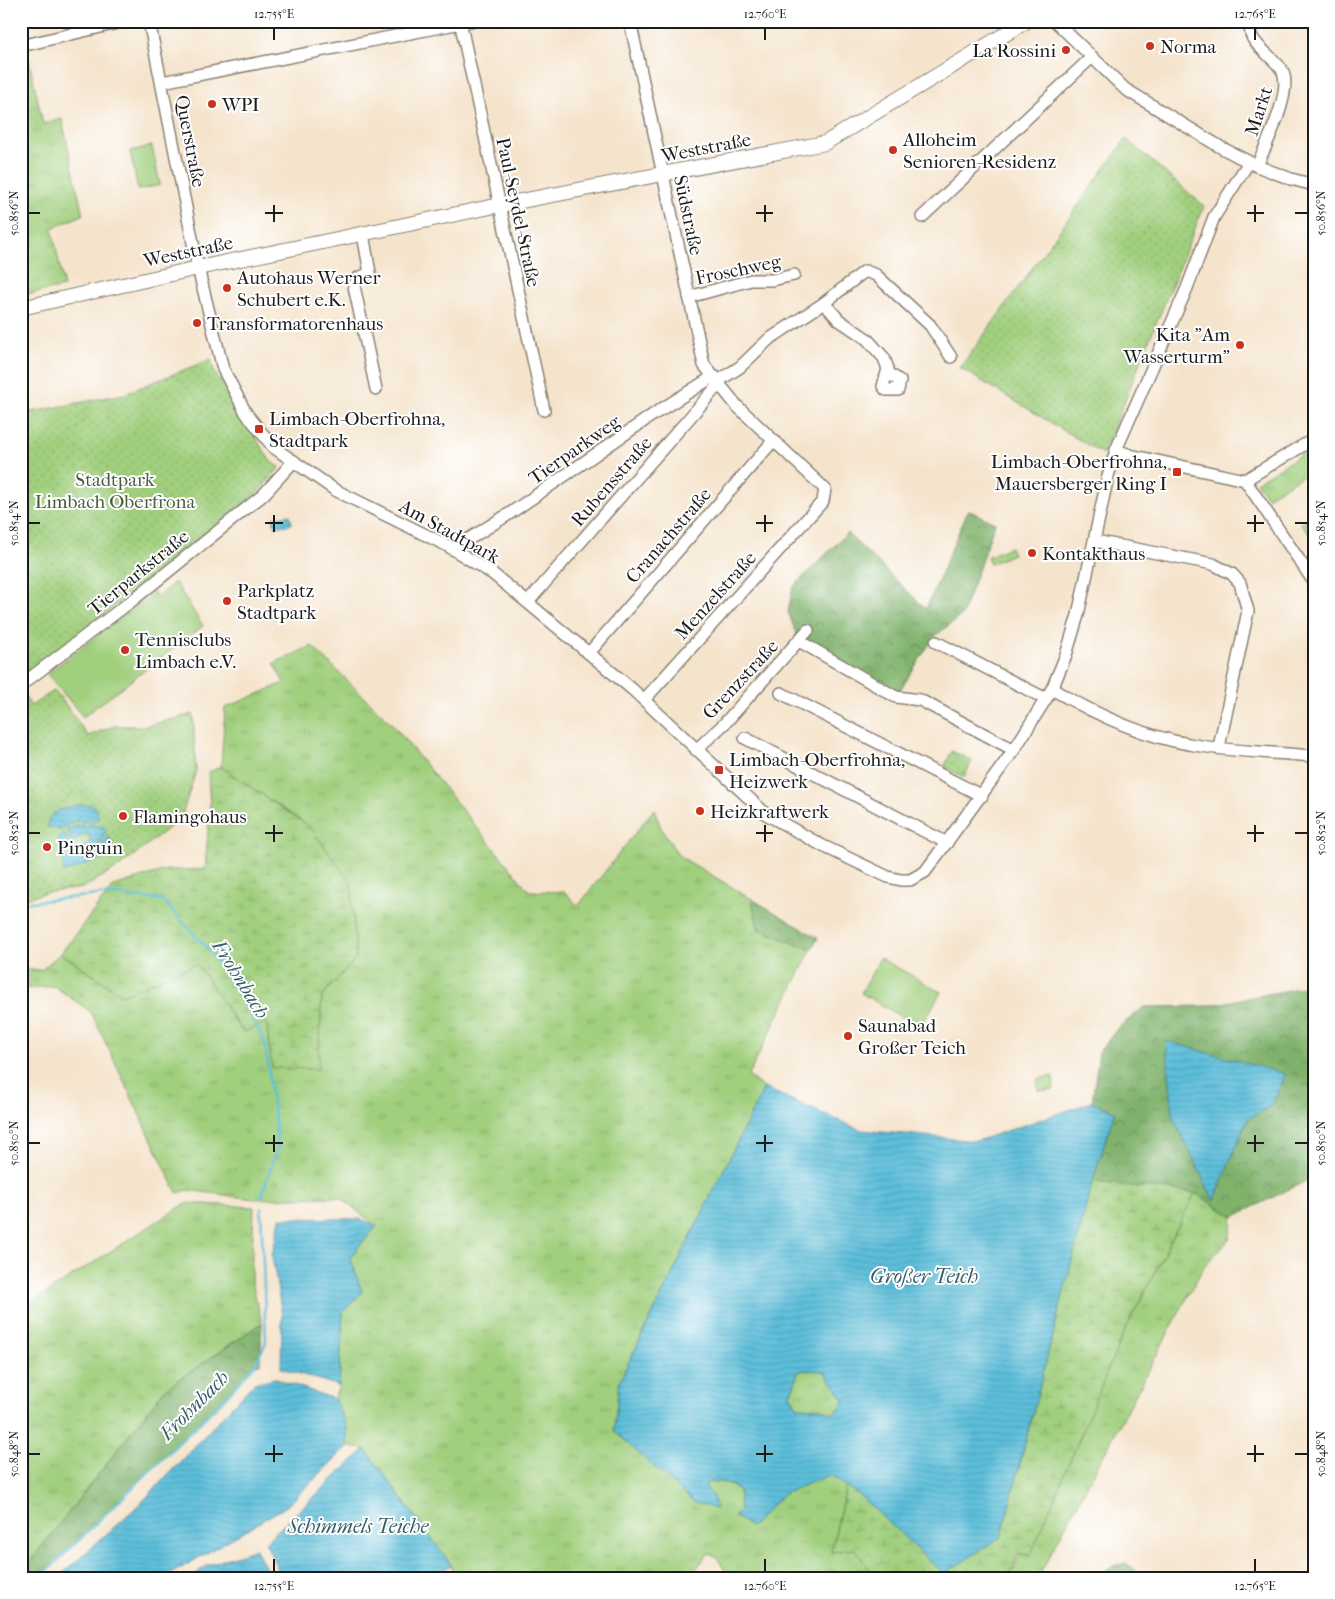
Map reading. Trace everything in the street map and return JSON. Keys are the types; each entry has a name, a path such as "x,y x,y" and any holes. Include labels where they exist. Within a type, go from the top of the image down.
{"main road":[{"name":"Weststraße","path":"21,308 198,268 500,205 825,143 1028,21"}],"street":[{"path":"21,46 126,21"},
{"name":"Querstraße","path":"148,21 162,82 198,268"},
{"name":"Südstraße","path":"630,21 704,365 737,406 825,489"},
{"path":"1056,21 1126,89 1253,164 1291,179 1314,185"},
{"name":"Markt","path":"1253,164 1272,130 1286,86 1282,71 1251,40 1250,32 1256,21"},
{"path":"162,82 464,22"},
{"name":"Paul-Seydel-Straße","path":"464,22 500,205 544,410"},
{"path":"922,217 1092,57"},
{"name":"Am Stadtpark","path":"198,268 223,369 246,413 273,447 335,490 453,549 493,574 644,700 766,814 823,846 888,877 901,880 918,878 925,872 982,796 1049,694 1066,655 1078,615 1108,476 1116,450 1187,288 1214,217 1253,164"},
{"path":"363,234 370,273 358,278 354,286 376,389"},
{"path":"717,380 740,367 768,340 824,303 865,272 876,275 930,325 950,357"},
{"name":"Froschweg","path":"689,297 751,280 772,280 794,275"},
{"path":"824,303 838,320 877,349 884,358 887,372"},
{"name":"Tierparkweg","path":"453,549 517,509 647,419 717,380"},
{"name":"Rubensstraße","path":"528,602 717,380"},
{"path":"1116,450 1130,455 1245,480 1314,439"},
{"name":"Cranachstraße","path":"589,653 773,441"},
{"name":"Tierparkstraße","path":"21,685 134,599 263,495 294,461"},
{"path":"1245,480 1314,582"},
{"name":"Menzelstraße","path":"644,700 823,501 825,489"},
{"path":"1095,541 1212,564 1232,574 1240,583 1248,611 1219,747"},
{"name":"Grenzstraße","path":"696,750 725,723 808,630"},
{"path":"799,641 896,697 920,700 1014,750"},
{"path":"936,642 1049,694 1132,728 1189,744 1314,756"},
{"path":"781,693 982,796"},
{"path":"745,738 947,843"}],"green space":[{"path":"28,55 43,124 62,119 83,215 52,228 64,287 29,294 21,259 21,57"},
{"path":"1126,139 1204,206 1103,454 960,368"},
{"path":"152,146 160,185 138,190 130,151"},
{"name":"Stadtpark Limbach Oberfrona","path":"211,359 214,371 271,462 280,467 258,492 137,589 21,678 21,414 124,394"},
{"path":"1314,447 1314,469 1267,497 1256,482"},
{"path":"968,510 995,523 962,615 934,637 898,693 799,641 788,612 793,587 847,533 926,609"},
{"path":"1314,516 1314,540 1301,523"},
{"path":"1010,547 1013,554 990,564 987,557"},
{"name":"Tennisclubs Limbach e.V.","path":"175,582 203,626 83,717 47,674 154,592 157,597"},
{"path":"312,646 392,724 529,891 565,892 578,906 654,809 661,828 679,856 752,899 759,929 811,950 748,1076 764,1088 619,1382 614,1431 713,1497 705,1487 707,1482 725,1482 739,1490 740,1510 734,1516 751,1526 783,1494 830,1474 846,1486 831,1552 855,1549 876,1578 729,1578 717,1557 709,1553 688,1578 457,1578 451,1565 365,1449 347,1447 347,1428 334,1399 339,1386 343,1312 362,1292 350,1257 376,1226 340,1197 253,1199 188,1190 177,1193 91,1012 54,986 21,989 21,970 41,970 61,953 122,995 197,963 242,1032 266,1021 318,1069 322,996 356,958 310,827 221,767 225,708 284,683 274,663"},
{"path":"21,690 31,706 55,690 88,736 114,726 145,726 193,714 196,771 181,818 119,867 83,888 43,893 21,900"},
{"path":"952,751 972,761 964,777 944,767"},
{"path":"221,767 310,827 351,882 356,958 322,996 318,1069 272,1068 266,1022 243,1032 197,964 122,995 61,953 113,886 166,870 205,869 210,807 208,772"},
{"path":"752,899 818,938 811,950 758,929"},
{"path":"880,958 941,992 920,1028 861,993"},
{"path":"1314,985 1314,1180 1310,1179 1233,1217 1195,1193 1092,1182 1114,1113 1092,1102 1099,1052 1117,1029 1144,1007 1206,1006","holes":["1166,1041 1272,1105 1247,1120 1213,1200"]},
{"path":"1053,1076 1054,1089 1039,1091 1037,1079"},
{"path":"1092,1182 1195,1193 1123,1334 1031,1554 1018,1554 1008,1578 876,1578 855,1549 831,1552 846,1486 860,1496 1001,1537"},
{"path":"1195,1193 1233,1217 1229,1240 1204,1266 1038,1578 1009,1578 1123,1334"},
{"path":"186,1203 254,1207 251,1278 262,1323 165,1389 21,1573 21,1309"},
{"path":"262,1323 260,1364 255,1365 225,1398 40,1578 21,1578 21,1573 165,1389"},
{"path":"802,1370 824,1371 845,1401 834,1414 818,1408 797,1407 790,1394 797,1374"},
{"path":"1126,1563 1146,1578 1103,1578 1109,1569"}],"water":[{"path":"290,515 292,524 275,527 273,518"},
{"path":"77,805 91,805 96,808 99,819 92,822 75,821 60,830 48,827 48,822 53,814 62,809"},
{"path":"92,825 104,827 106,832 99,845 89,851 89,857 94,858 102,853 101,847 108,836 113,844 114,850 112,854 104,859 64,872 63,860 88,845 91,840 89,835 85,834 73,842 67,830 76,826"},
{"path":"64,834 70,841 64,848 61,847 58,837"},
{"path":"1166,1041 1286,1074 1272,1105 1247,1120 1214,1201 1173,1117"},
{"name":"Großer Teich","path":"764,1088 861,1130 977,1141 1092,1102 1115,1112 1092,1182 1001,1537 944,1574 860,1496 830,1475 783,1494 751,1527 734,1516 740,1510 739,1490 725,1482 708,1482 705,1487 713,1497 716,1509 693,1502 614,1431 619,1382","holes":["802,1370 824,1371 845,1401 834,1414 818,1408 797,1407 790,1394 797,1374"]},
{"path":"280,1218 360,1219 377,1226 350,1257 362,1292 343,1312 339,1386 281,1368 282,1315 272,1256"},
{"name":"Schimmels Teiche","path":"274,1378 334,1399 347,1428 347,1447 287,1506 164,1578 58,1578 144,1500 254,1383"},
{"name":"Schimmels Teiche","path":"365,1449 451,1565 433,1578 282,1578 265,1542"},
{"name":"Schimmels Teiche","path":"256,1549 271,1578 190,1578 208,1565"}],"waterway":[{"name":"Frohnbach","path":"21,903 106,894 162,900 212,953 249,1011 265,1043 278,1146 261,1197"},
{"name":"Frohnbach","path":"40,1578 225,1398 255,1365 266,1342 261,1208"}],"place":[{"name":"Norma","path":"1150,46"},
{"name":"La Rossini","path":"1066,50"},
{"name":"WPI","path":"212,104"},
{"name":"Alloheim Senioren-Residenz","path":"893,150"},
{"name":"Autohaus Werner Schubert e.K.","path":"227,288"},
{"name":"Transformatorenhaus","path":"197,323"},
{"name":"Kita \"Am Wasserturm\"","path":"1240,345"},
{"name":"Limbach-Oberfrohna, Stadtpark","path":"259,429"},
{"name":"Limbach-Oberfrohna, Mauersberger Ring I","path":"1177,472"},
{"name":"Kontakthaus","path":"1032,553"},
{"name":"Parkplatz Stadtpark","path":"227,601"},
{"name":"Tennisclubs Limbach e.V.","path":"125,650"},
{"name":"Limbach-Oberfrohna, Heizwerk","path":"719,770"},
{"name":"Heizkraftwerk","path":"700,811"},
{"name":"Flamingohaus","path":"123,816"},
{"name":"Pinguin","path":"47,847"},
{"name":"Saunabad Großer Teich","path":"848,1036"}]}
